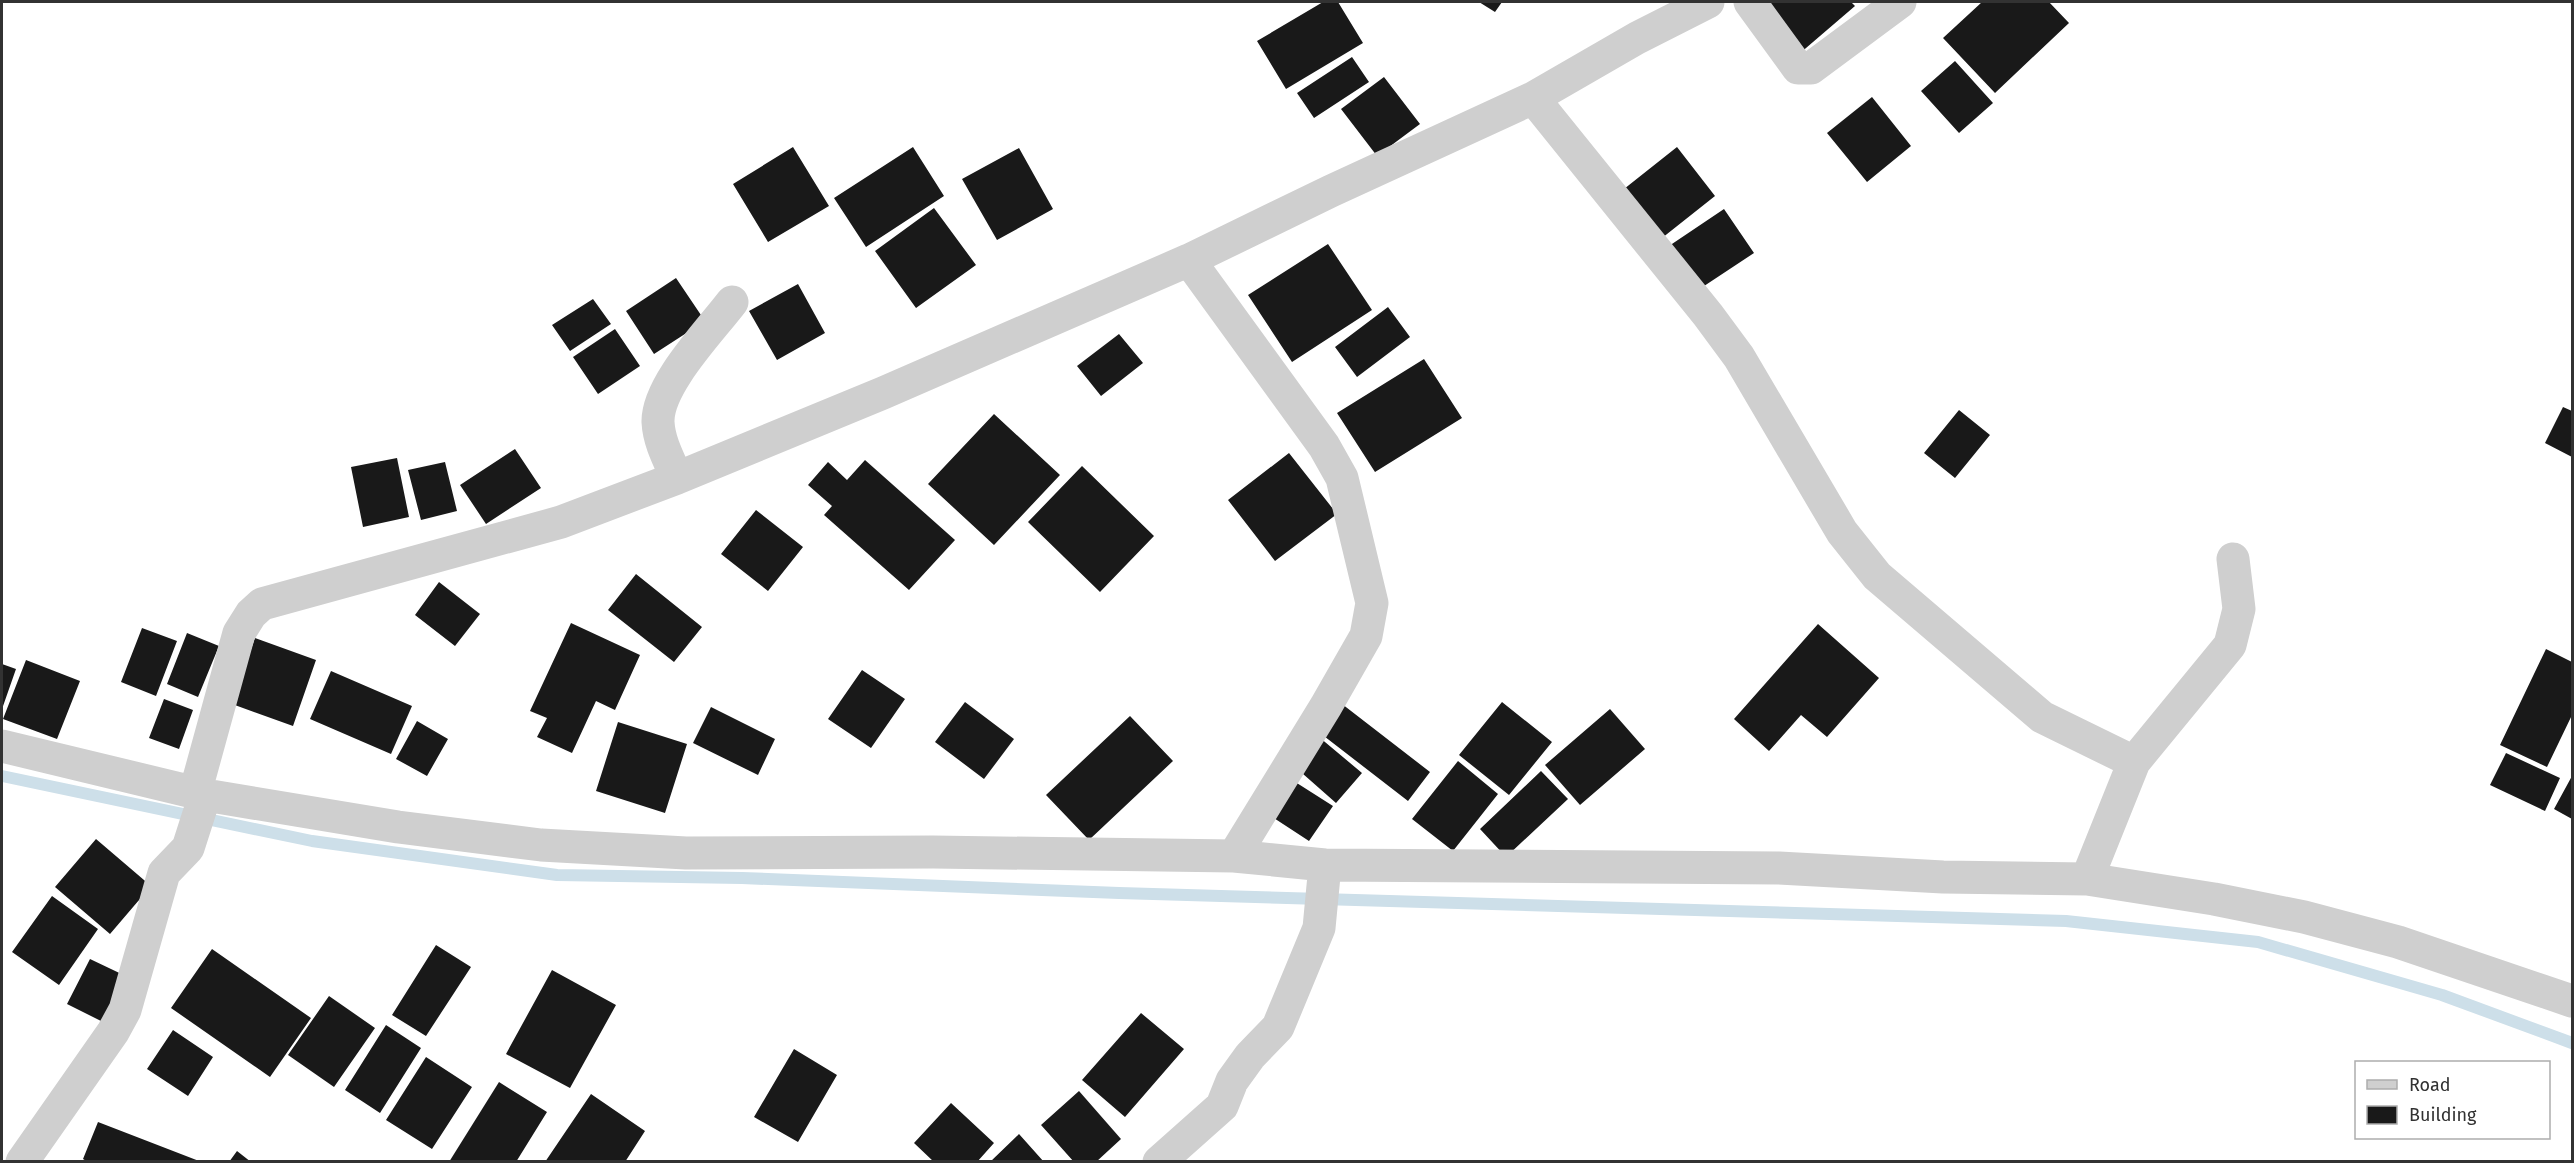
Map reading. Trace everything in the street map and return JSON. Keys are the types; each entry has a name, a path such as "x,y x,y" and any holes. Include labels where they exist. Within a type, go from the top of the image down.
{"street":[{"path":"22,1161 113,1032 125,1010 164,873 188,848 239,633 251,614 262,604 561,522 677,478 894,388 1189,260 1331,190 1533,98 1637,38 1708,2"},
{"path":"1750,2 1798,68 1804,69 1811,68 1900,2"},
{"path":"1533,98 1733,349 1842,532 1877,576 2042,717 2134,762"},
{"path":"1189,260 1324,446 1342,478 1372,603 1366,636 1234,856"},
{"path":"677,478 661,444 658,421 659,405 669,383 732,302"},
{"path":"2086,879 2134,762 2230,645 2239,609 2233,559"},
{"path":"2,746 200,800 541,845 599,849 686,853 933,852 1234,856 1324,874 1779,868 1943,878 2086,879 2214,899 2304,917 2398,942 2572,1001"},
{"path":"1159,1161 1222,1106 1232,1081 1250,1056 1278,1028 1319,928 1324,874"}],"building":[{"path":"1323,2 1338,2 1363,43 1286,89 1257,41"},
{"path":"1479,2 1502,2 1495,12"},
{"path":"1754,2 1851,2 1855,6 1799,54"},
{"path":"1982,2 2049,2 2069,23 1995,93 1943,38"},
{"path":"1352,57 1369,82 1314,118 1297,93"},
{"path":"1955,61 1993,103 1959,133 1921,91"},
{"path":"1384,77 1420,124 1377,156 1341,109"},
{"path":"1872,97 1911,146 1867,182 1827,133"},
{"path":"793,147 829,206 768,242 733,184"},
{"path":"913,147 944,196 866,247 834,198"},
{"path":"1677,147 1715,196 1662,238 1624,189"},
{"path":"1019,148 1053,209 997,240 962,179"},
{"path":"934,208 976,265 916,308 875,251"},
{"path":"1724,209 1754,253 1695,292 1666,248"},
{"path":"1328,244 1372,310 1292,362 1248,295"},
{"path":"676,278 705,321 654,354 626,311"},
{"path":"798,284 825,333 777,360 749,311"},
{"path":"593,299 611,324 570,351 552,325"},
{"path":"1388,307 1410,337 1357,377 1335,347"},
{"path":"615,329 640,366 598,394 573,357"},
{"path":"1119,334 1143,363 1101,396 1077,366"},
{"path":"1424,359 1462,418 1375,472 1337,413"},
{"path":"2563,407 2572,411 2572,457 2545,443"},
{"path":"1959,410 1990,435 1955,478 1924,453"},
{"path":"994,414 1060,475 994,545 928,484"},
{"path":"515,449 541,488 486,524 460,485"},
{"path":"1289,453 1337,514 1275,561 1228,500"},
{"path":"397,458 409,517 363,527 351,467"},
{"path":"865,460 955,540 909,590 824,515 832,506 808,485 828,462 847,480"},
{"path":"445,462 457,511 421,520 408,470"},
{"path":"1082,466 1154,536 1100,592 1028,522"},
{"path":"756,510 803,547 768,591 721,554"},
{"path":"636,574 702,627 674,662 608,610"},
{"path":"439,582 480,614 455,646 415,615"},
{"path":"571,623 640,655 615,710 596,701 572,753 537,737 547,718 530,711"},
{"path":"1818,624 1879,678 1827,737 1801,715 1769,751 1734,719"},
{"path":"142,628 177,641 156,696 121,682"},
{"path":"187,633 219,646 198,697 167,684"},
{"path":"255,638 316,660 293,726 232,704"},
{"path":"2546,649 2572,662 2572,715 2547,767 2500,745"},
{"path":"26,660 80,681 57,739 3,719"},
{"path":"2,664 16,669 2,709"},
{"path":"862,670 905,699 871,748 828,719"},
{"path":"331,671 412,706 391,754 310,719"},
{"path":"164,699 193,710 179,749 149,738"},
{"path":"965,702 1014,739 984,779 935,742"},
{"path":"1502,702 1552,742 1509,795 1459,755"},
{"path":"1342,704 1430,772 1408,801 1320,733"},
{"path":"711,707 775,739 758,775 693,743"},
{"path":"1610,709 1645,749 1580,805 1545,765"},
{"path":"1130,716 1173,761 1089,840 1046,795"},
{"path":"417,721 448,739 427,776 396,759"},
{"path":"618,722 687,744 665,813 596,791"},
{"path":"1319,737 1362,773 1336,803 1294,766"},
{"path":"2506,753 2560,778 2545,811 2490,785"},
{"path":"1458,761 1498,794 1453,851 1412,819"},
{"path":"1541,771 1568,799 1506,857 1480,829"},
{"path":"2572,776 2572,819 2554,809"},
{"path":"1289,778 1333,806 1309,841 1266,813"},
{"path":"96,839 151,886 110,934 55,887"},
{"path":"52,896 98,929 59,985 12,952"},
{"path":"436,945 471,967 426,1036 392,1015"},
{"path":"212,949 311,1018 270,1077 171,1008"},
{"path":"90,959 132,979 109,1025 67,1004"},
{"path":"552,970 616,1005 570,1088 506,1054"},
{"path":"329,996 375,1028 334,1087 288,1055"},
{"path":"1141,1013 1184,1049 1125,1117 1082,1080"},
{"path":"386,1025 421,1048 380,1113 345,1090"},
{"path":"173,1030 213,1057 188,1096 147,1069"},
{"path":"794,1049 837,1075 798,1142 754,1117"},
{"path":"426,1057 472,1087 432,1149 386,1120"},
{"path":"499,1082 547,1112 516,1162 449,1162"},
{"path":"1079,1091 1121,1139 1096,1162 1074,1162 1041,1125"},
{"path":"591,1094 645,1131 625,1162 545,1162"},
{"path":"951,1103 994,1143 977,1162 934,1162 914,1143"},
{"path":"98,1122 199,1162 88,1162 83,1159"},
{"path":"1019,1134 1044,1162 990,1162"},
{"path":"237,1151 251,1162 229,1162"}],"waterway":[{"path":"2,776 312,841 557,875 742,878 1119,893 2066,921 2258,942 2442,995 2572,1043"}]}
